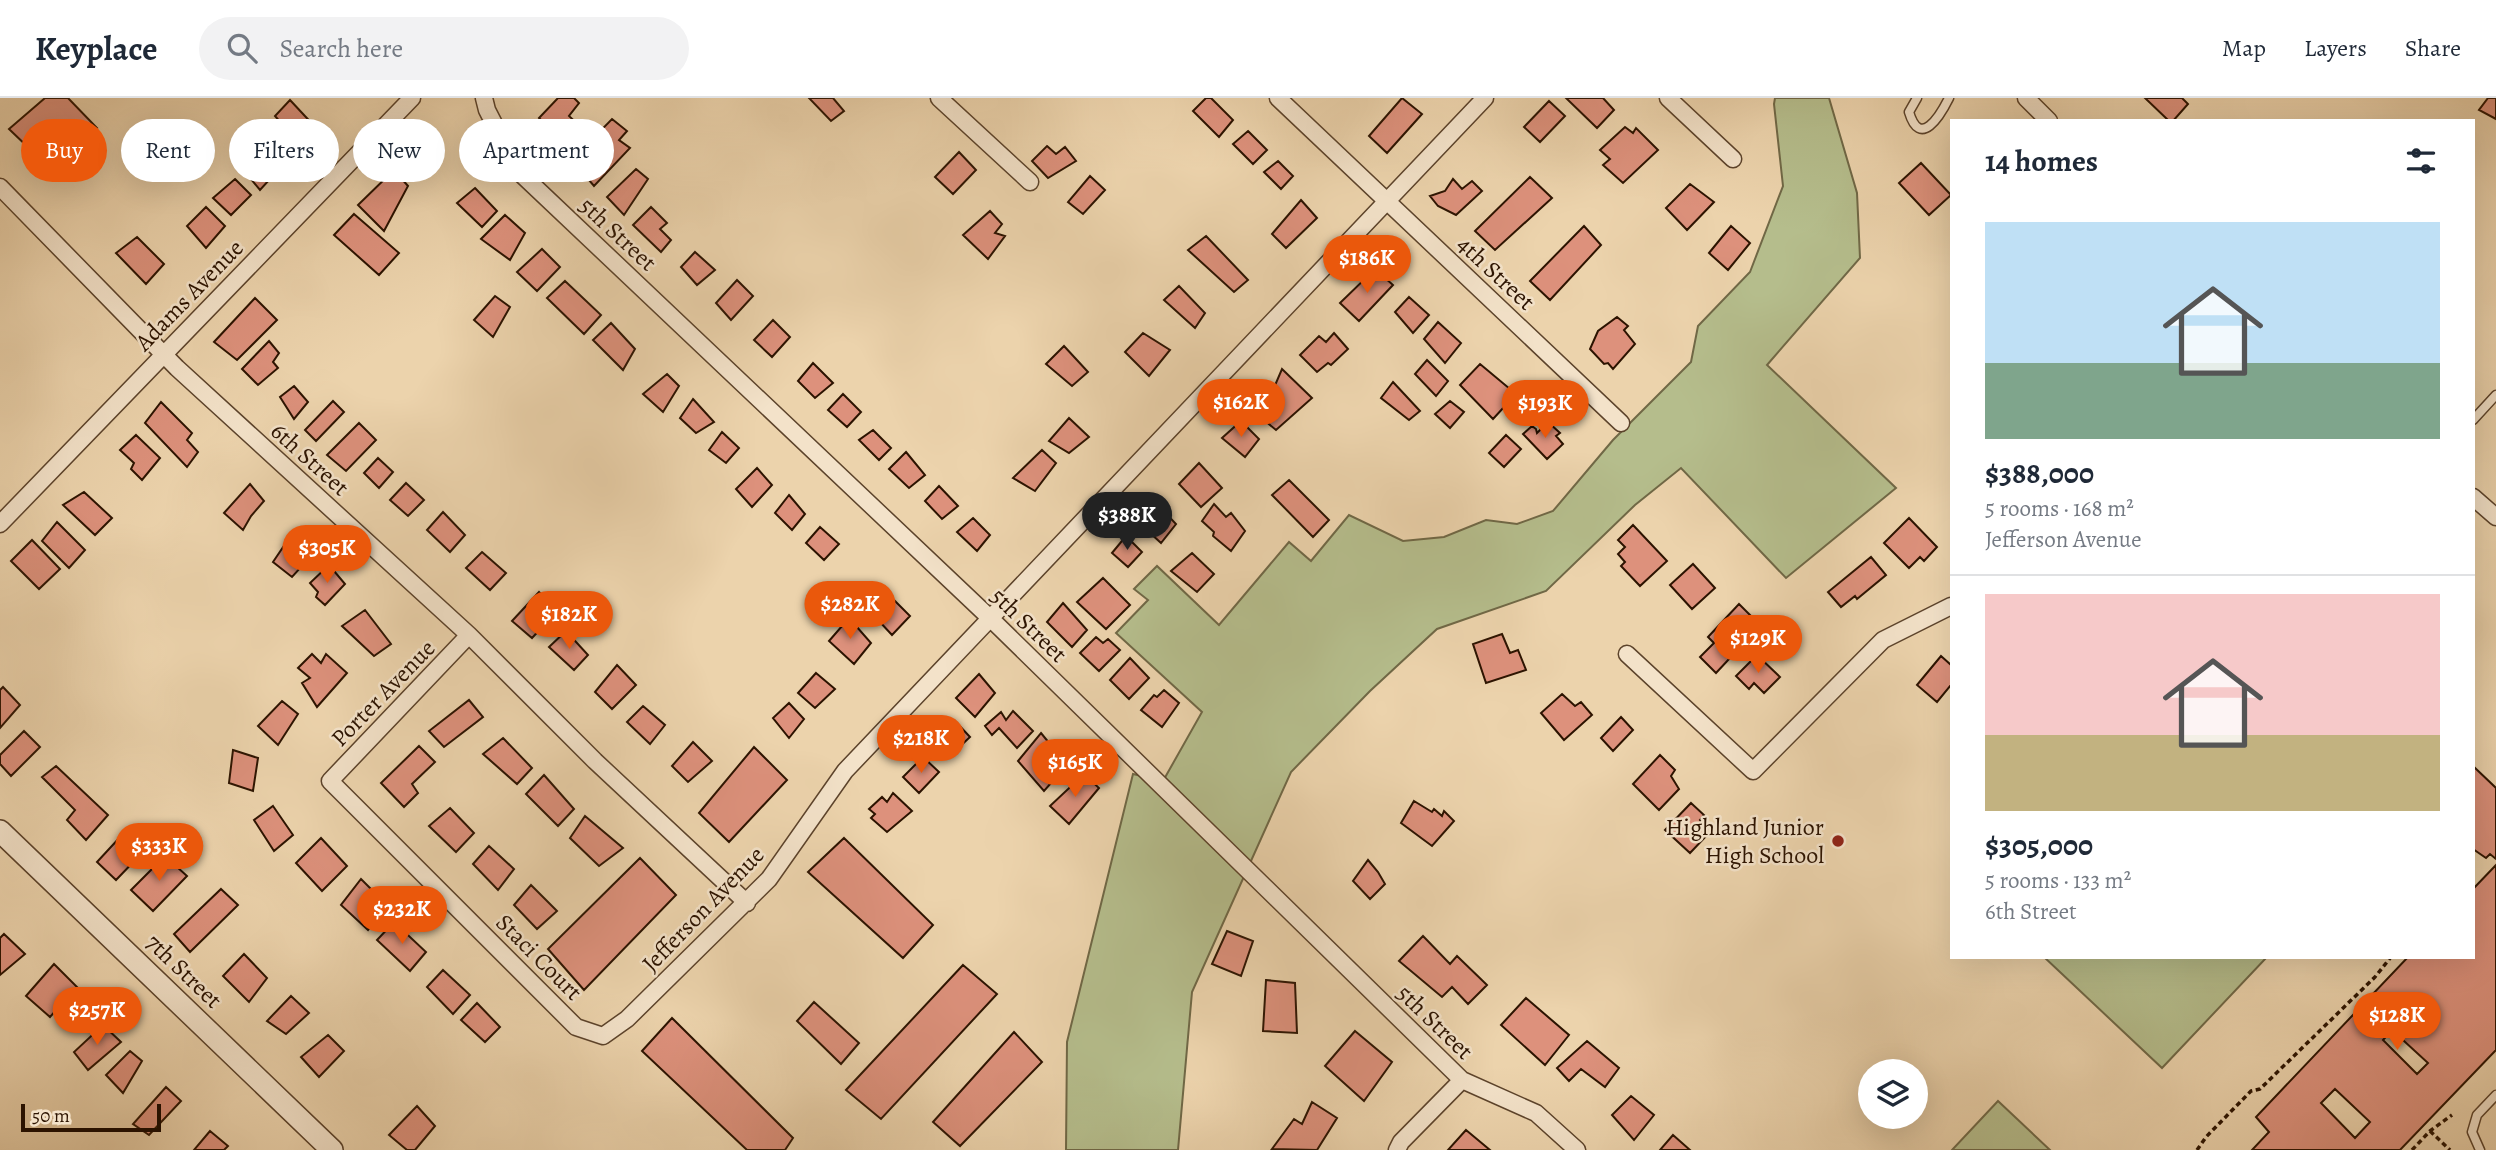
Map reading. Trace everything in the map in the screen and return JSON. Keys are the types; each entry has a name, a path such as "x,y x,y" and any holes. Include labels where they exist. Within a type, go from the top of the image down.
{"street":[{"name":"Adams Avenue","path":"0,524 412,98"},
{"name":"5th Street","path":"484,98 486,110 518,171 990,618 1462,1080 1536,1113 1577,1150"},
{"path":"939,98 1030,182"},
{"name":"4th Street","path":"1278,98 1621,424"},
{"path":"1668,98 1733,159"},
{"path":"2026,98 2047,119"},
{"name":"Jefferson Avenue","path":"603,1036 627,1019 747,903 769,879 845,771 1479,100"},
{"name":"6th Street","path":"0,187 164,354 469,635 595,761 747,903"},
{"path":"2475,499 2496,517"},
{"path":"1627,654 1753,771 1883,640 1950,606"},
{"name":"Porter Avenue","path":"330,781 469,635"},
{"name":"Staci Court","path":"330,781 576,1027 603,1036"},
{"name":"7th Street","path":"0,831 332,1150"},
{"path":"1397,1150 1401,1142 1462,1080"}],"lane":[{"path":"1917,98 1909,112 1912,122 1925,129 1933,124 1949,98"},
{"path":"2475,418 2496,395"},
{"path":"2480,1150 2472,1132 2474,1123 2477,1115 2496,1096"}],"path":[{"path":"2197,1150 2206,1137 2251,1091 2260,1089 2375,977 2389,959"},
{"path":"2412,1150 2430,1131 2452,1115"},
{"path":"2430,1131 2450,1150"}],"green space":[{"path":"1775,98 1829,98 1857,193 1860,258 1767,365 1896,488 1786,578 1681,468 1635,505 1546,591 1437,629 1370,691 1291,772 1192,992 1178,1150 1066,1150 1067,1042 1133,774 1163,781 1202,712 1116,633 1148,600 1134,589 1157,566 1219,625 1289,542 1311,561 1349,515 1403,541 1444,537 1486,520 1517,524 1553,511 1613,440 1691,362 1698,326 1750,272 1783,186"},
{"path":"2046,959 2265,959 2162,1068"},
{"path":"1998,1101 2050,1150 1952,1150"}],"building":[{"path":"45,98 68,98 88,119 21,119 21,140 9,129"},
{"path":"558,98 574,98 579,103 569,116 572,119 539,118"},
{"path":"809,98 833,98 844,111 831,121"},
{"path":"1206,98 1211,98 1233,120 1219,137 1193,111"},
{"path":"1402,98 1422,114 1387,153 1369,136"},
{"path":"1566,98 1603,98 1614,110 1597,128"},
{"path":"2145,98 2182,98 2188,104 2175,119 2167,119"},
{"path":"2488,98 2496,98 2496,119 2479,110"},
{"path":"290,100 308,119 278,119 275,116"},
{"path":"1549,101 1565,116 1540,142 1524,127"},
{"path":"614,121 627,131 619,140 630,148 614,165"},
{"path":"1625,127 1633,133 1636,128 1658,150 1623,183 1603,165 1610,159 1600,150"},
{"path":"1248,131 1267,150 1253,164 1233,144"},
{"path":"1047,146 1056,154 1065,147 1076,161 1048,178 1032,161"},
{"path":"959,152 976,170 953,194 935,177"},
{"path":"1278,161 1293,176 1281,189 1264,172"},
{"path":"1921,163 1950,196 1929,215 1899,183"},
{"path":"636,169 648,179 624,215 607,197"},
{"path":"1090,176 1105,190 1083,214 1068,202"},
{"path":"1530,177 1552,198 1495,250 1475,231"},
{"path":"1453,179 1462,189 1472,181 1482,191 1456,215 1438,206 1430,196 1445,191"},
{"path":"232,182 238,182 251,195 231,215 213,198"},
{"path":"253,182 267,182 260,190"},
{"path":"382,182 404,182 408,186 384,231 358,205"},
{"path":"1690,184 1714,202 1687,230 1666,208"},
{"path":"475,188 497,211 482,227 457,203"},
{"path":"1301,200 1317,218 1286,248 1272,234"},
{"path":"206,207 225,226 206,248 187,226"},
{"path":"651,207 667,223 660,229 671,240 661,252 633,225"},
{"path":"990,211 1002,224 995,233 1005,236 988,259 963,235"},
{"path":"354,214 399,253 379,275 334,235"},
{"path":"505,215 525,233 510,260 481,239"},
{"path":"1584,226 1601,245 1550,300 1530,281"},
{"path":"1731,226 1750,243 1728,270 1709,253"},
{"path":"1206,236 1248,280 1234,292 1188,250"},
{"path":"137,237 164,264 146,284 116,253"},
{"path":"542,249 560,267 537,291 517,272"},
{"path":"695,252 715,270 697,285 681,267"},
{"path":"1375,269 1393,285 1359,321 1340,303"},
{"path":"737,280 753,296 731,320 716,303"},
{"path":"565,281 601,315 584,334 547,298"},
{"path":"1179,286 1205,313 1195,328 1164,300"},
{"path":"495,296 510,307 493,337 474,320"},
{"path":"1409,297 1429,315 1413,333 1395,312"},
{"path":"255,298 277,320 237,360 214,342"},
{"path":"1617,317 1628,326 1624,330 1635,344 1613,369 1608,363 1604,364 1590,349 1598,331"},
{"path":"773,320 790,337 772,357 754,340"},
{"path":"1438,322 1461,343 1445,363 1424,339"},
{"path":"611,323 635,349 623,370 593,340"},
{"path":"1143,333 1170,350 1149,376 1125,352"},
{"path":"1334,333 1348,349 1331,365 1328,363 1317,372 1300,355 1319,336 1326,342"},
{"path":"269,341 279,353 273,362 278,368 258,385 242,369"},
{"path":"1064,346 1088,372 1072,386 1046,364"},
{"path":"1427,360 1448,381 1436,396 1415,374"},
{"path":"813,363 833,383 815,398 798,381"},
{"path":"1480,364 1516,394 1493,419 1460,385"},
{"path":"1282,369 1312,398 1276,430 1258,415 1267,404"},
{"path":"667,374 679,386 663,412 643,394"},
{"path":"1393,382 1420,411 1409,420 1381,398"},
{"path":"294,386 308,402 294,419 280,397"},
{"path":"843,394 861,412 847,427 828,410"},
{"path":"693,399 714,422 696,433 680,418"},
{"path":"333,401 344,412 316,441 305,430"},
{"path":"1450,401 1464,412 1450,428 1435,414"},
{"path":"161,402 192,433 187,440 198,452 187,467 145,423"},
{"path":"1069,418 1089,437 1069,453 1049,441"},
{"path":"1241,421 1259,439 1245,457 1222,438"},
{"path":"1548,422 1560,433 1556,436 1563,444 1547,459 1523,434 1532,426 1537,433"},
{"path":"359,423 376,440 346,471 327,455"},
{"path":"873,430 891,448 879,460 859,440"},
{"path":"722,432 739,448 726,463 709,450"},
{"path":"136,435 160,458 142,480 131,469 134,463 120,450"},
{"path":"1506,435 1521,449 1504,467 1489,453"},
{"path":"1042,450 1056,463 1035,491 1013,478"},
{"path":"906,452 925,475 909,488 889,469"},
{"path":"378,458 393,472 379,488 364,473"},
{"path":"1199,463 1222,488 1201,507 1179,484"},
{"path":"757,468 772,485 752,507 736,489"},
{"path":"1289,480 1329,520 1313,537 1272,495"},
{"path":"406,483 424,500 408,516 390,500"},
{"path":"250,484 264,501 243,530 224,513"},
{"path":"939,486 958,506 942,519 925,501"},
{"path":"84,492 112,518 95,535 63,505"},
{"path":"789,495 805,514 792,530 775,513"},
{"path":"1214,504 1226,517 1231,513 1245,531 1231,551 1213,536 1214,532 1202,521"},
{"path":"1158,505 1176,524 1161,543 1136,520"},
{"path":"443,512 465,535 450,552 427,530"},
{"path":"973,518 990,535 977,551 957,532"},
{"path":"1909,518 1937,547 1924,561 1920,557 1909,568 1884,543"},
{"path":"57,522 85,550 69,568 42,541"},
{"path":"1633,525 1667,561 1640,586 1621,566 1625,562 1618,554 1625,547 1618,540"},
{"path":"820,527 839,544 824,560 806,543"},
{"path":"294,531 313,554 292,577 273,562"},
{"path":"1126,536 1142,552 1128,567 1112,553"},
{"path":"32,540 60,569 39,589 11,561"},
{"path":"482,552 506,573 490,590 466,568"},
{"path":"1192,553 1214,574 1197,592 1171,571"},
{"path":"1871,557 1886,575 1857,599 1855,596 1841,607 1828,592"},
{"path":"1693,564 1715,588 1692,609 1670,585"},
{"path":"329,565 345,584 325,605 316,597 318,592 310,583"},
{"path":"1103,578 1130,605 1106,629 1077,602"},
{"path":"883,589 910,616 892,635 865,606"},
{"path":"539,592 557,611 532,638 512,621"},
{"path":"1063,603 1087,630 1072,647 1047,622"},
{"path":"1739,604 1754,619 1723,651 1730,658 1716,673 1700,657 1714,643 1708,637"},
{"path":"365,610 391,644 374,656 342,626"},
{"path":"849,618 871,643 854,664 829,641"},
{"path":"566,631 588,655 574,670 549,647"},
{"path":"1502,634 1510,653 1518,650 1526,670 1486,683 1473,644"},
{"path":"1096,637 1103,643 1108,639 1120,650 1099,671 1080,653"},
{"path":"312,654 321,663 326,654 347,673 317,707 302,683 310,678 298,668"},
{"path":"1757,655 1780,677 1764,693 1754,683 1749,689 1736,676"},
{"path":"1941,656 1950,664 1950,686 1937,702 1917,685"},
{"path":"1130,658 1149,678 1129,699 1110,680"},
{"path":"617,665 636,685 612,709 595,692"},
{"path":"816,673 835,689 815,708 798,693"},
{"path":"979,674 995,693 975,717 956,698"},
{"path":"3,687 20,705 0,728 0,690"},
{"path":"1164,690 1179,703 1162,727 1141,710 1154,695 1157,697"},
{"path":"1562,694 1575,706 1581,702 1592,715 1564,740 1541,713"},
{"path":"469,700 483,717 444,747 429,731"},
{"path":"282,701 298,714 278,745 258,726"},
{"path":"789,703 804,719 789,738 773,718"},
{"path":"643,706 665,725 650,744 627,722"},
{"path":"1013,711 1033,731 1017,748 999,728 992,735 985,726 1001,712 1006,720"},
{"path":"1621,717 1633,730 1613,751 1601,738"},
{"path":"955,721 970,737 955,751 942,737"},
{"path":"24,731 40,747 11,776 0,764 0,755"},
{"path":"1041,733 1067,765 1044,791 1018,761"},
{"path":"503,738 532,768 517,784 483,754"},
{"path":"693,742 712,761 688,782 672,766"},
{"path":"419,746 435,762 412,784 418,793 404,807 381,783"},
{"path":"754,747 787,780 729,842 699,813"},
{"path":"233,750 258,758 253,791 229,783"},
{"path":"1660,755 1675,770 1671,776 1679,789 1659,810 1633,784"},
{"path":"923,757 939,772 919,793 903,777"},
{"path":"56,766 108,815 86,840 67,820 75,810 42,777"},
{"path":"2475,768 2496,788 2496,859 2490,854 2486,858 2475,850"},
{"path":"1084,774 1099,788 1069,824 1050,806"},
{"path":"544,775 574,809 558,826 526,794"},
{"path":"893,793 912,811 887,832 871,818 875,814 869,809 882,797 887,802"},
{"path":"1414,801 1432,812 1434,809 1442,816 1444,811 1454,821 1432,846 1401,823"},
{"path":"1691,803 1704,815 1700,820 1710,832 1690,853 1665,830"},
{"path":"273,806 293,835 274,851 254,820"},
{"path":"450,808 474,833 456,852 429,826"},
{"path":"585,816 623,848 599,866 570,838"},
{"path":"122,835 141,854 116,880 97,862"},
{"path":"321,838 347,866 322,891 296,863"},
{"path":"844,838 933,925 903,958 808,872"},
{"path":"489,846 514,869 498,890 473,864"},
{"path":"165,856 187,876 153,911 131,890"},
{"path":"640,858 676,895 584,990 548,949"},
{"path":"1368,860 1385,884 1370,899 1353,881"},
{"path":"2496,865 2496,1050 2400,1150 2252,1150 2269,1132 2256,1117 2406,959 2475,959 2475,887","holes":["2392,1030 2428,1063 2417,1074 2383,1040","2335,1089 2370,1122 2355,1138 2321,1103"]},
{"path":"361,879 387,905 368,930 341,905"},
{"path":"531,885 557,911 537,929 514,905"},
{"path":"221,889 238,905 190,952 174,934"},
{"path":"394,922 426,952 410,971 377,940"},
{"path":"1227,931 1253,941 1241,976 1212,964"},
{"path":"4,934 25,954 0,975 0,938"},
{"path":"1423,936 1450,964 1457,956 1487,985 1468,1004 1452,987 1442,997 1399,961"},
{"path":"244,954 267,978 249,1002 223,976"},
{"path":"54,964 77,987 50,1017 26,996"},
{"path":"963,965 997,994 881,1119 846,1090"},
{"path":"443,970 470,995 453,1014 427,987"},
{"path":"1266,980 1295,983 1297,1033 1263,1031"},
{"path":"291,996 309,1013 286,1034 267,1021"},
{"path":"1526,998 1569,1035 1545,1065 1501,1025"},
{"path":"814,1002 859,1043 841,1064 797,1021"},
{"path":"477,1003 500,1027 485,1042 461,1020"},
{"path":"672,1018 793,1138 785,1150 747,1150 642,1051"},
{"path":"103,1025 121,1042 88,1070 74,1052"},
{"path":"1355,1031 1392,1062 1364,1101 1325,1066"},
{"path":"1014,1032 1042,1062 960,1146 933,1122"},
{"path":"328,1035 344,1051 319,1077 301,1057"},
{"path":"1587,1041 1619,1068 1605,1087 1581,1069 1569,1081 1557,1068"},
{"path":"130,1051 142,1061 123,1093 106,1075"},
{"path":"166,1087 181,1101 149,1135 133,1124"},
{"path":"1631,1096 1654,1115 1634,1140 1612,1115"},
{"path":"1312,1102 1337,1118 1317,1150 1272,1149 1294,1119 1302,1124"},
{"path":"417,1106 435,1126 415,1150 407,1150 389,1135"},
{"path":"1466,1130 1490,1150 1448,1150"},
{"path":"210,1131 228,1146 224,1150 194,1150"},
{"path":"1673,1135 1690,1150 1660,1150"}],"place":[{"name":"Highland Junior High School","path":"1838,841"}]}
